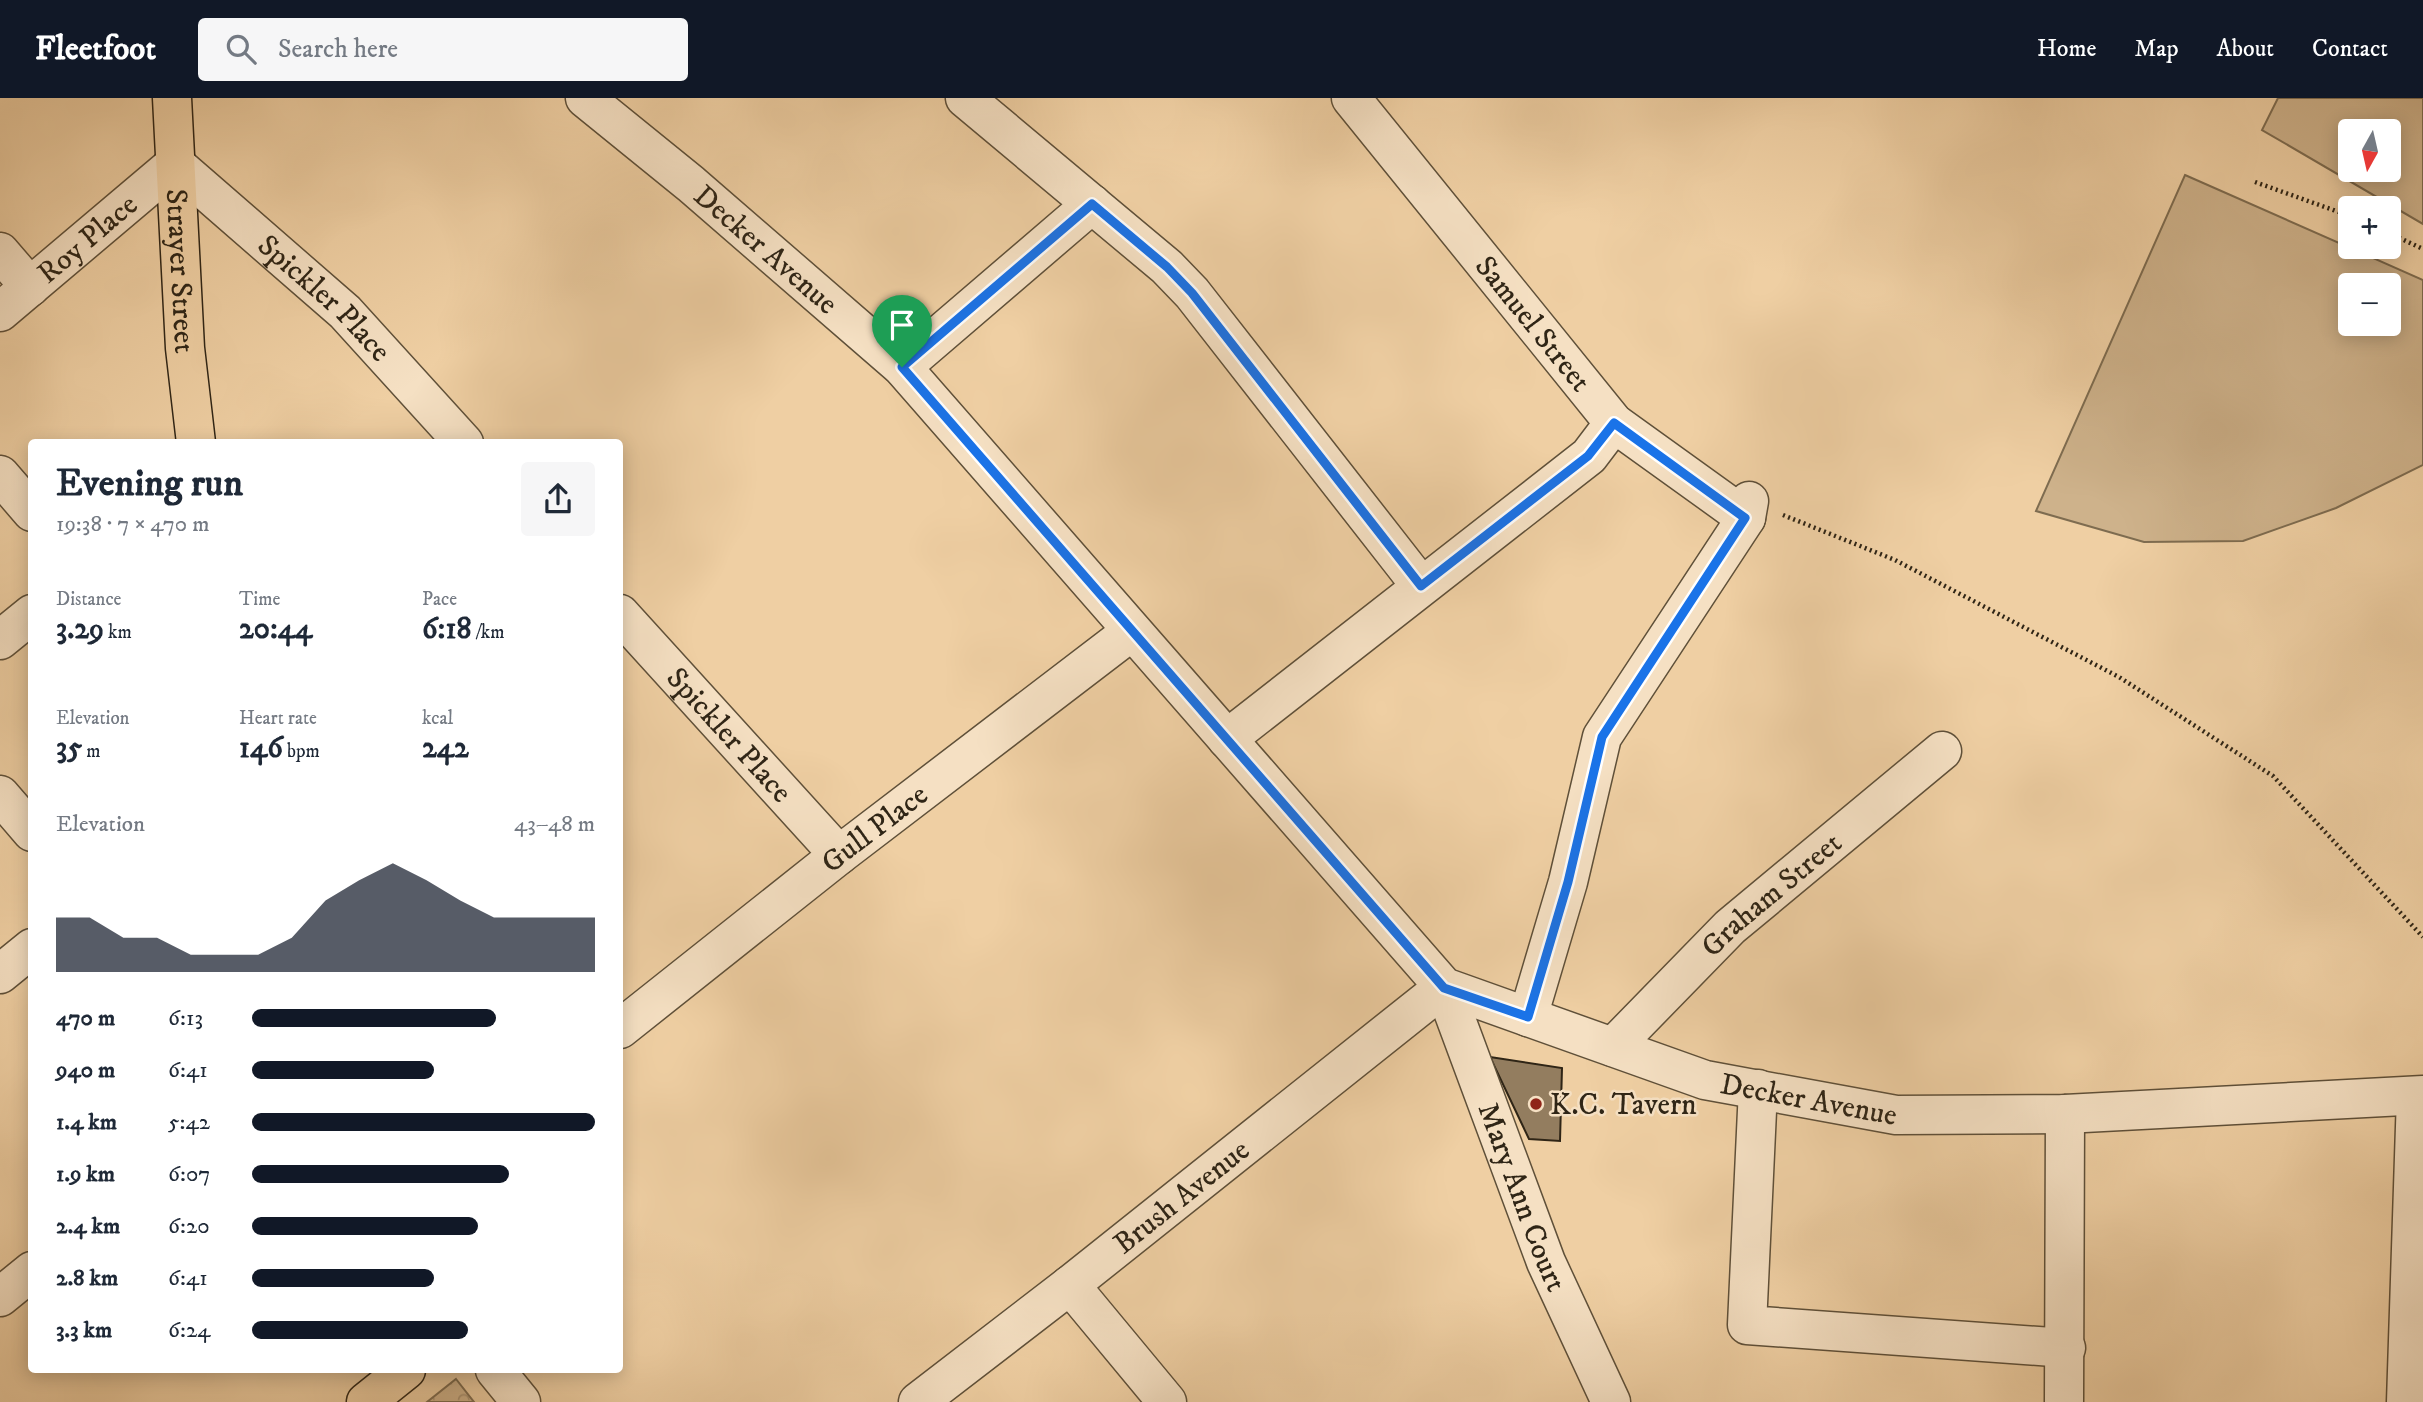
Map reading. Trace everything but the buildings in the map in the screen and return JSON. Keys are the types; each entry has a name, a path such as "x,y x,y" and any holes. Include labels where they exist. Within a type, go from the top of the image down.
{"highway":[{"name":"Strayer Street","path":"172,98 185,348 196,439"},
{"path":"366,1402 402,1373"}],"street":[{"name":"Decker Avenue","path":"585,98 691,184 902,367 1444,988 1705,1080 1896,1115 2066,1114 2419,1096"},
{"path":"965,98 1167,267 1192,293 1421,586"},
{"name":"Samuel Street","path":"1351,98 1614,423 1747,510"},
{"name":"Roy Place","path":"0,312 175,164"},
{"name":"Spickler Place","path":"175,164 345,312 460,439"},
{"path":"902,367 1092,204"},
{"path":"0,252 30,287"},
{"path":"1227,739 1588,456 1614,423"},
{"path":"0,475 28,507"},
{"path":"1528,1017 1568,882 1602,737 1747,510"},
{"path":"0,640 28,617"},
{"name":"Spickler Place","path":"623,617 839,855"},
{"name":"Gull Place","path":"623,1027 839,855 1132,631"},
{"name":"Graham Street","path":"1613,1047 1730,927 1941,751"},
{"path":"0,795 28,827"},
{"path":"0,974 28,951"},
{"name":"Brush Avenue","path":"918,1402 1444,988"},
{"name":"Mary Ann Court","path":"1444,988 1546,1262 1611,1402"},
{"path":"1758,1090 1747,1325 2066,1348"},
{"path":"2406,1402 2419,1096"},
{"path":"2064,1402 2066,1114"},
{"path":"0,1297 28,1274"},
{"path":"1070,1285 1167,1402"},
{"path":"497,1373 521,1402"}],"path":[{"path":"2255,182 2338,212"},
{"path":"2401,239 2423,249"},
{"path":"1747,510 1895,560 2119,677 2273,776 2423,937"}],"green space":[{"path":"2278,98 2423,98 2423,224 2401,211 2401,196 2375,196 2351,182 2401,182 2401,119 2338,119 2338,174 2262,130"},
{"path":"2185,175 2338,242 2338,259 2375,259 2423,280 2423,465 2336,508 2243,541 2144,542 2036,511"},
{"path":"456,1379 474,1402 427,1402"}],"place":[{"name":"K.C. Tavern","path":"1536,1104"}],"route":[{"path":"1092,204 1167,267 1192,293 1421,586 1588,456 1614,423 1745,518 1602,737 1568,882 1528,1017 1444,988 902,367 1092,204"}]}
